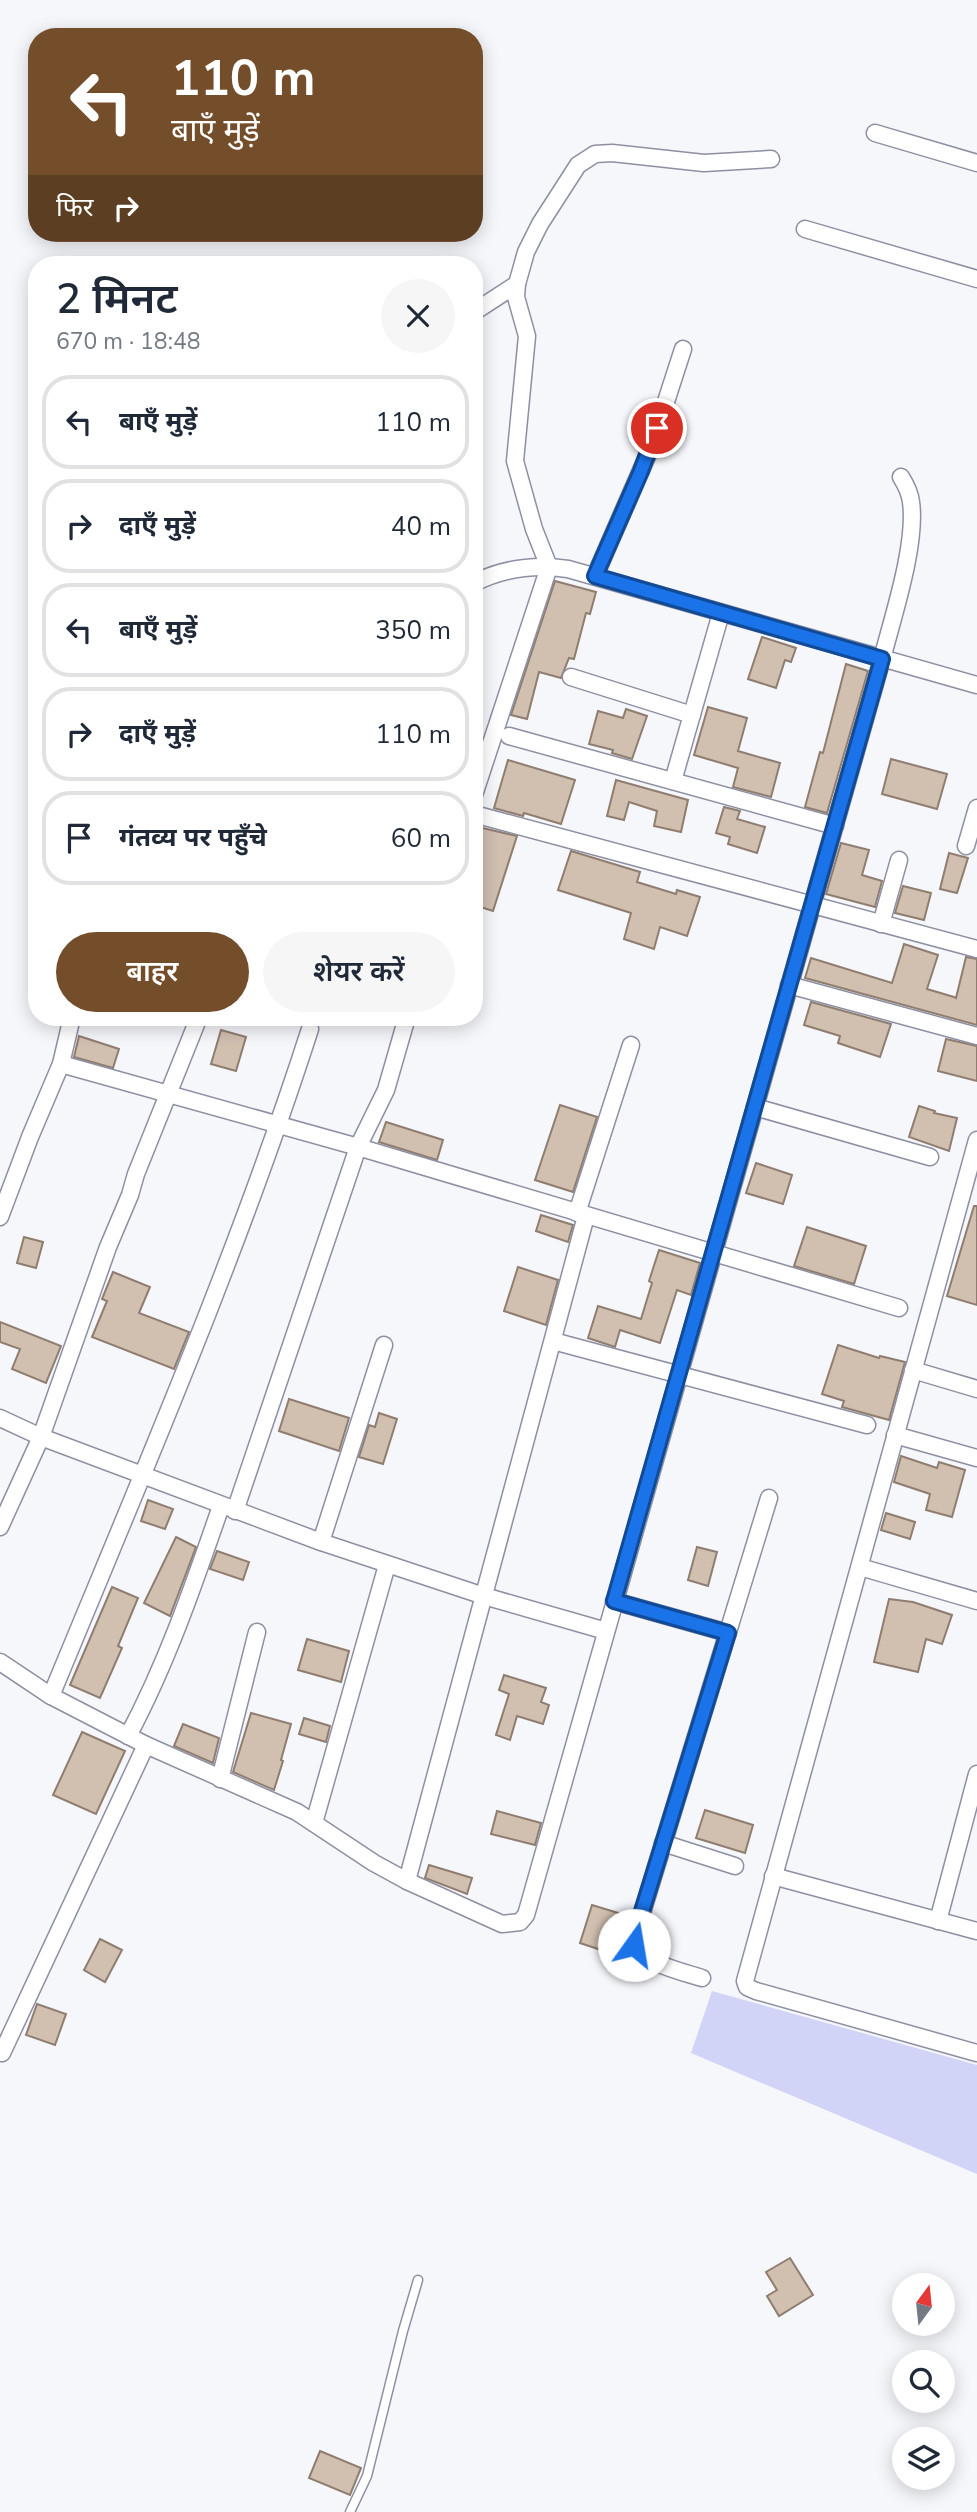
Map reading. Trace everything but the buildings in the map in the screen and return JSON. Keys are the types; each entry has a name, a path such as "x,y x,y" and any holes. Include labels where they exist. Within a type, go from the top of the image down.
{"street":[{"path":"875,133 977,163"},
{"path":"483,768 550,567 534,529 514,461 527,336 516,296 516,284 540,224 573,171 584,159 604,153 704,163 771,159"},
{"path":"805,229 977,279"},
{"path":"483,306 516,284"},
{"path":"595,576 652,445 683,349"},
{"path":"2,1669 146,1745 283,1805 407,1881 502,1924 520,1922 526,1914 882,659 910,544 912,504 901,477"},
{"path":"483,579 498,572 518,568 550,567 595,576 977,685"},
{"path":"673,781 721,613"},
{"path":"571,677 692,715"},
{"path":"509,736 835,826"},
{"path":"966,846 977,808"},
{"path":"483,816 977,949"},
{"path":"881,924 899,860"},
{"path":"789,985 977,1035"},
{"path":"0,1217 33,1128 61,1064 70,1026"},
{"path":"0,1527 41,1437 108,1247 195,1026"},
{"path":"128,1736 160,1669 192,1588 228,1509 358,1147 386,1090 404,1026"},
{"path":"51,1696 186,1367 279,1125 310,1028"},
{"path":"407,1881 553,1341 582,1215 631,1045"},
{"path":"61,1064 358,1147 899,1308"},
{"path":"755,1107 930,1157"},
{"path":"977,1140 745,1976 747,1987 756,1992 977,2053"},
{"path":"553,1341 867,1425"},
{"path":"321,1542 384,1346"},
{"path":"913,1370 977,1389"},
{"path":"0,1418 41,1437 321,1542 484,1596 606,1631"},
{"path":"895,1435 977,1458"},
{"path":"702,1978 643,1956 634,1945 636,1931 769,1498"},
{"path":"314,1823 387,1564"},
{"path":"860,1567 977,1601"},
{"path":"614,1601 728,1633"},
{"path":"220,1779 257,1632"},
{"path":"2,2053 146,1745"},
{"path":"938,1920 974,1795 977,1774"},
{"path":"663,1843 736,1866"},
{"path":"772,1876 977,1931"}],"lane":[{"path":"350,2512 368,2476 418,2280"}],"shaded area":[{"path":"712,1991 977,2065 977,2174 691,2053"}],"route":[{"path":"634,1945 636,1931 728,1633 614,1601 882,659 595,576 657,428"}]}
